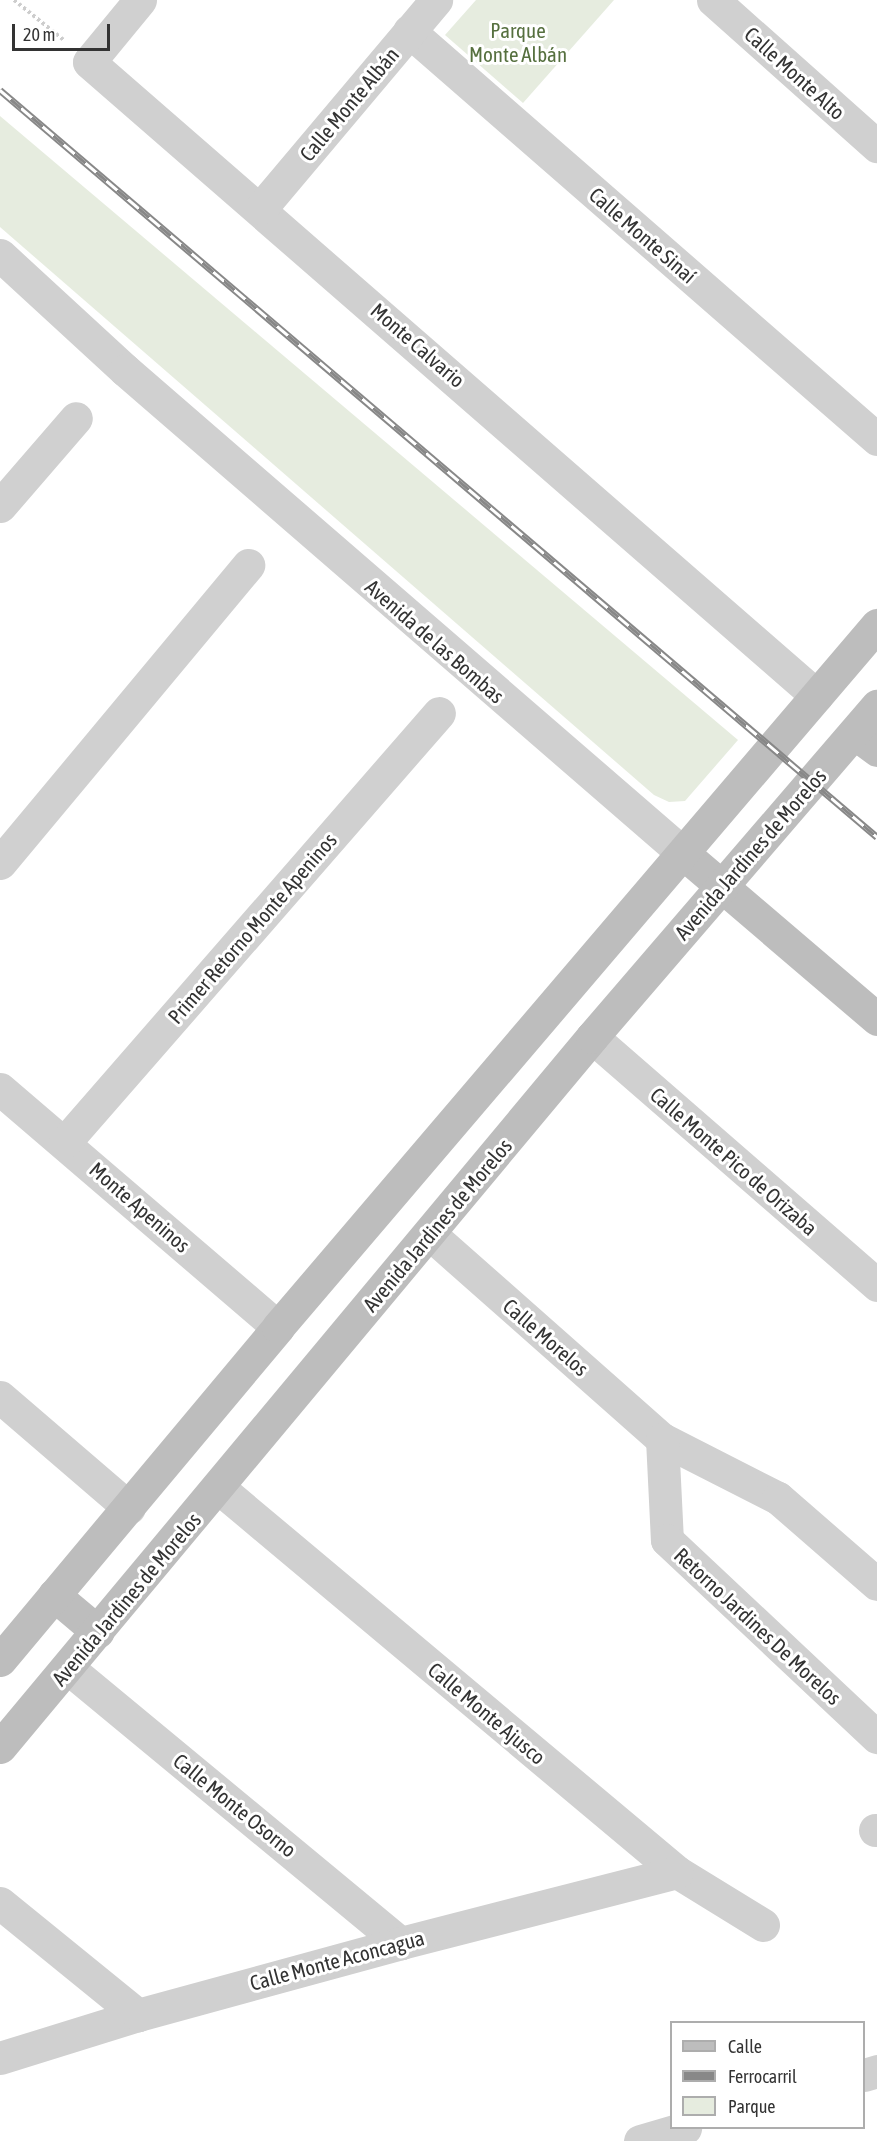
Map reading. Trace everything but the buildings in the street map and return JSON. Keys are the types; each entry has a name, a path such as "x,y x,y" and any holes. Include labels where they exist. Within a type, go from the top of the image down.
{"main road":[{"path":"0,1659 129,1508 278,1327 684,854 877,625"},
{"name":"Avenida Jardines de Morelos","path":"0,1747 219,1488 592,1037 722,887 866,741 877,706"},
{"name":"Avenida de las Bombas","path":"684,854 877,1019"},
{"path":"54,1595 98,1632"}],"street":[{"path":"89,62 140,0"},
{"name":"Calle Monte Albán","path":"261,208 436,0"},
{"name":"Calle Monte Alto","path":"712,0 877,146"},
{"name":"Calle Monte Sinaí","path":"410,31 877,439"},
{"name":"Monte Calvario","path":"89,62 261,208 817,696"},
{"name":"Avenida de las Bombas","path":"0,255 160,401 684,854"},
{"path":"3,498 76,418"},
{"path":"0,863 248,565"},
{"name":"Primer Retorno Monte Apeninos","path":"65,1142 439,713"},
{"name":"Calle Monte Pico de Orizaba","path":"592,1037 877,1285"},
{"name":"Monte Apeninos","path":"0,1089 65,1142 278,1327"},
{"name":"Calle Morelos","path":"430,1234 662,1439"},
{"path":"0,1397 129,1508"},
{"path":"662,1439 778,1498 877,1584"},
{"name":"Retorno Jardines De Morelos","path":"662,1439 667,1540 877,1737"},
{"name":"Calle Monte Ajusco","path":"219,1488 677,1872 763,1926"},
{"name":"Calle Monte Osorno","path":"68,1668 401,1943"},
{"name":"Calle Monte Aconcagua","path":"0,2058 138,2015 401,1943 677,1872"},
{"path":"0,1903 138,2015"},
{"path":"640,2141 679,2129"}],"path":[{"path":"14,0 89,62"}],"green space":[{"name":"Parque Monte Albán","path":"476,0 614,0 523,103 445,35"},
{"path":"0,116 738,740 685,801 669,802 654,795 0,227"}],"railway":[{"path":"0,90 877,837"}]}
